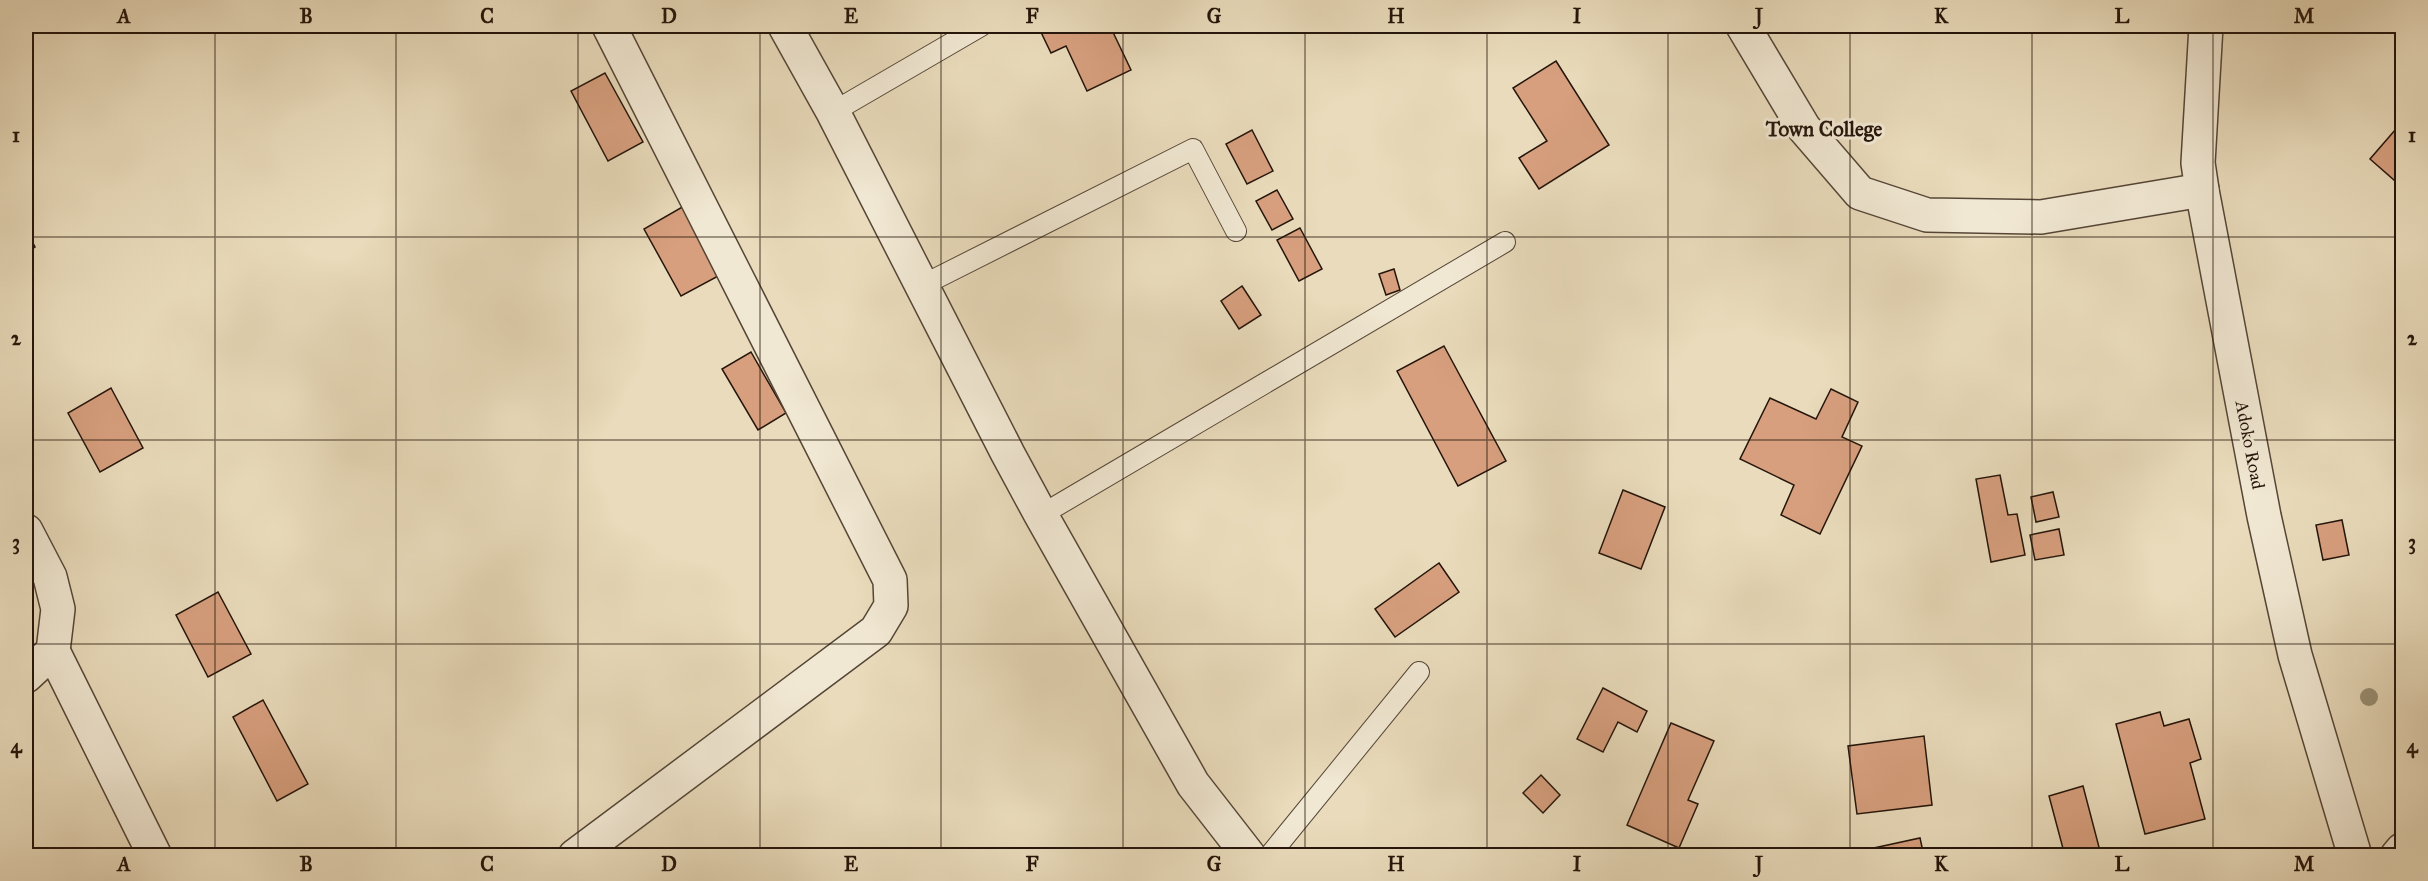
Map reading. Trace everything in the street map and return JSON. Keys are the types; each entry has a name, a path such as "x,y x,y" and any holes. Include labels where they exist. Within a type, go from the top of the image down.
{"street":[{"path":"575,855 876,631 891,606 890,580 609,26"},
{"path":"785,26 1041,515 1193,784 1249,855"},
{"path":"1743,26 1804,128 1860,193 1927,215 2042,217 2202,190"},
{"name":"Adoko Road","path":"2206,26 2198,163 2202,190 2264,516 2293,644 2355,855"},
{"path":"26,531 50,577 57,609 53,651 155,855"},
{"path":"26,676 53,651"},
{"path":"2397,855 2403,850"}],"lane":[{"path":"832,112 981,26"},
{"path":"921,286 1193,149 1236,231"},
{"path":"1041,515 1505,242"},
{"path":"1269,855 1419,672"}],"building":[{"path":"1038,26 1110,26 1131,70 1087,91 1066,46 1051,53"},
{"path":"1556,61 1609,145 1539,189 1519,158 1547,141 1513,88"},
{"path":"605,73 643,142 608,161 571,91"},
{"path":"2402,122 2402,187 2370,159"},
{"path":"1252,130 1273,171 1247,184 1226,144"},
{"path":"1277,190 1293,219 1272,230 1256,201"},
{"path":"684,206 722,274 681,296 644,229"},
{"path":"1300,228 1322,269 1299,281 1277,240"},
{"path":"26,229 35,247 26,253"},
{"path":"1394,269 1400,290 1386,295 1379,274"},
{"path":"1242,286 1261,315 1239,329 1221,301"},
{"path":"1444,346 1506,461 1458,486 1397,371"},
{"path":"751,352 786,413 758,430 722,369"},
{"path":"111,388 143,448 100,472 68,413"},
{"path":"1831,389 1858,402 1842,437 1862,446 1820,534 1781,515 1794,485 1740,459 1770,398 1816,419"},
{"path":"2000,475 2008,515 2017,514 2025,555 1991,562 1976,479"},
{"path":"1623,490 1665,507 1641,569 1599,553"},
{"path":"2053,492 2059,517 2036,522 2031,497"},
{"path":"2342,520 2349,555 2323,560 2316,525"},
{"path":"2059,529 2064,555 2035,560 2030,535"},
{"path":"1439,563 1459,592 1395,637 1375,609"},
{"path":"218,592 251,654 208,677 176,615"},
{"path":"1603,688 1647,711 1637,732 1618,722 1603,752 1577,739"},
{"path":"263,700 308,784 277,801 233,717"},
{"path":"2160,712 2164,726 2189,719 2201,759 2190,763 2205,819 2145,834 2116,724"},
{"path":"1671,723 1714,741 1688,800 1698,804 1679,848 1627,825"},
{"path":"1924,736 1932,805 1857,814 1848,746"},
{"path":"1541,775 1560,795 1543,813 1523,793"},
{"path":"2083,786 2100,851 2085,856 2065,856 2049,796"},
{"path":"1920,838 1924,856 1837,856"}],"district":[{"name":"Town College","path":"1824,129"}]}
